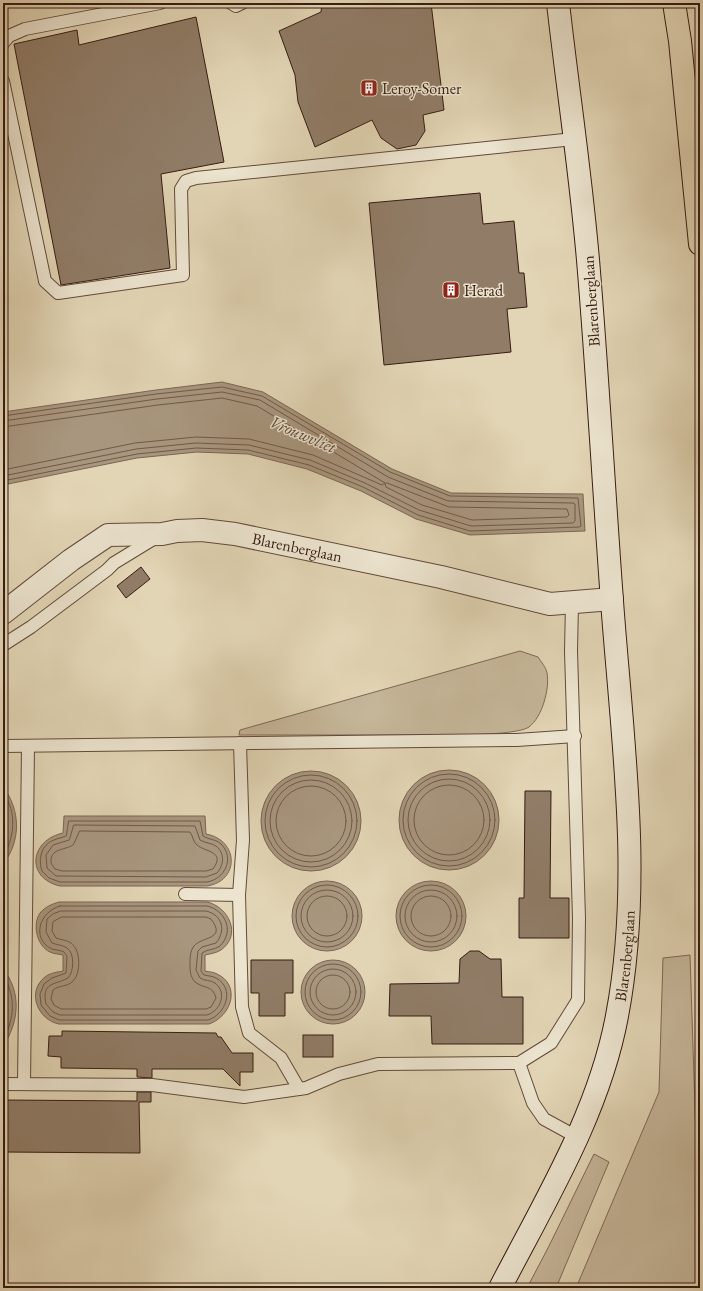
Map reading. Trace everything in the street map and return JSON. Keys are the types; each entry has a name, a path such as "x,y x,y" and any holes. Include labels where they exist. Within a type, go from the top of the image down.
{"highway":[{"path":"674,3 680,41 700,244"}],"street":[{"name":"Blarenberglaan","path":"500,1288 577,1136 600,1083 617,1018 627,955 630,918 628,818 589,268 558,3"},
{"name":"Blarenberglaan","path":"3,613 70,560 108,535 162,534 183,530 219,531 441,577 550,604 612,600"}],"lane":[{"path":"3,43 9,36 25,29 160,3"},
{"path":"231,3 236,6 242,3"},
{"path":"3,82 45,282 58,293 183,275 182,189 186,181 196,178 574,139"},
{"path":"3,645 31,627 108,570 114,563 162,534"},
{"path":"3,1084 152,1085 244,1097 306,1088 339,1074 378,1064 519,1063 550,1043 578,1000 579,918 575,736 571,651 572,603"},
{"path":"3,746 517,740 575,736"},
{"path":"240,743 243,840 239,895 242,1006 249,1034 281,1058 299,1089"},
{"path":"24,1084 28,746"},
{"path":"185,894 239,895"},
{"path":"519,1063 533,1103 544,1119 577,1136"}],"shaded area":[{"path":"520,651 538,657 546,669 548,680 544,702 538,717 529,727 525,729 503,733 474,735 239,735 240,730"},
{"path":"690,955 700,1261 700,1269 694,1288 576,1288 659,1092 663,958"},
{"path":"594,1154 609,1162 556,1288 527,1288 549,1246"}],"water":[{"name":"Vrouwvliet","path":"222,382 263,392 392,469 451,493 583,494 585,531 470,535 416,519 361,491 307,469 248,454 197,452 137,458 3,485 3,412"},
{"path":"449,770 459,771 477,778 491,792 498,810 498,830 491,848 477,862 459,869 449,870 439,869 421,862 407,848 400,830 399,820 400,810 407,792 421,778 439,771"},
{"path":"311,771 330,775 347,785 357,802 361,821 357,840 347,857 330,867 311,871 292,867 275,857 265,840 261,821 265,802 275,785 292,775"},
{"path":"3,787 9,796 16,816 16,836 9,855 3,864"},
{"path":"64,816 205,816 206,834 217,838 225,844 230,852 230,869 225,877 218,883 207,886 60,886 49,882 41,875 37,868 36,859 38,851 44,843 52,837 63,833"},
{"path":"327,881 340,884 352,891 359,903 362,916 359,929 352,941 340,948 327,951 314,948 302,941 295,929 292,916 295,903 302,891 314,884"},
{"path":"431,881 444,884 456,891 463,903 466,916 463,929 456,941 444,948 431,951 418,948 406,941 399,929 396,916 399,903 406,891 418,884"},
{"path":"59,902 207,902 215,905 227,915 232,930 231,937 221,950 205,955 205,971 217,974 229,985 231,1000 228,1008 217,1020 209,1024 59,1024 45,1017 37,1005 36,990 39,983 45,977 63,971 63,955 50,952 42,945 37,935 36,923 42,911"},
{"path":"333,960 345,962 356,969 363,980 365,992 363,1004 356,1015 345,1022 333,1024 321,1022 310,1015 303,1004 301,992 303,980 310,969 321,962"},
{"path":"3,969 9,978 16,997 16,1008 12,1028 3,1046"}],"building":[{"name":"Leroy-Somer","path":"322,3 431,3 444,110 423,115 425,131 416,145 397,149 381,138 372,120 315,147 298,102 295,75 279,31 321,12"},
{"path":"196,17 224,162 161,174 170,268 61,285 14,44 77,30 79,45"},
{"name":"Herad","path":"480,193 483,224 514,221 519,273 524,273 527,307 507,309 511,352 384,365 369,203"},
{"path":"141,567 150,579 126,598 117,586"},
{"path":"525,791 551,791 550,898 569,898 569,938 519,938 519,898 524,898"},
{"path":"470,951 479,951 490,959 501,959 502,997 523,997 523,1044 432,1044 431,1016 389,1016 390,984 459,983 460,959"},
{"path":"251,960 293,960 293,993 285,993 285,1016 259,1016 259,993 251,993"},
{"path":"62,1031 216,1033 218,1037 221,1037 232,1053 253,1053 253,1072 240,1072 240,1086 223,1069 152,1069 152,1078 137,1077 137,1069 61,1068 61,1057 48,1056 49,1036 62,1036"},
{"path":"303,1035 333,1035 333,1057 303,1057"},
{"path":"137,1092 151,1092 151,1102 139,1102 140,1153 3,1152 3,1100 137,1101"}],"place":[{"name":"Leroy-Somer","path":"369,88"},
{"name":"Herad","path":"451,290"}]}
